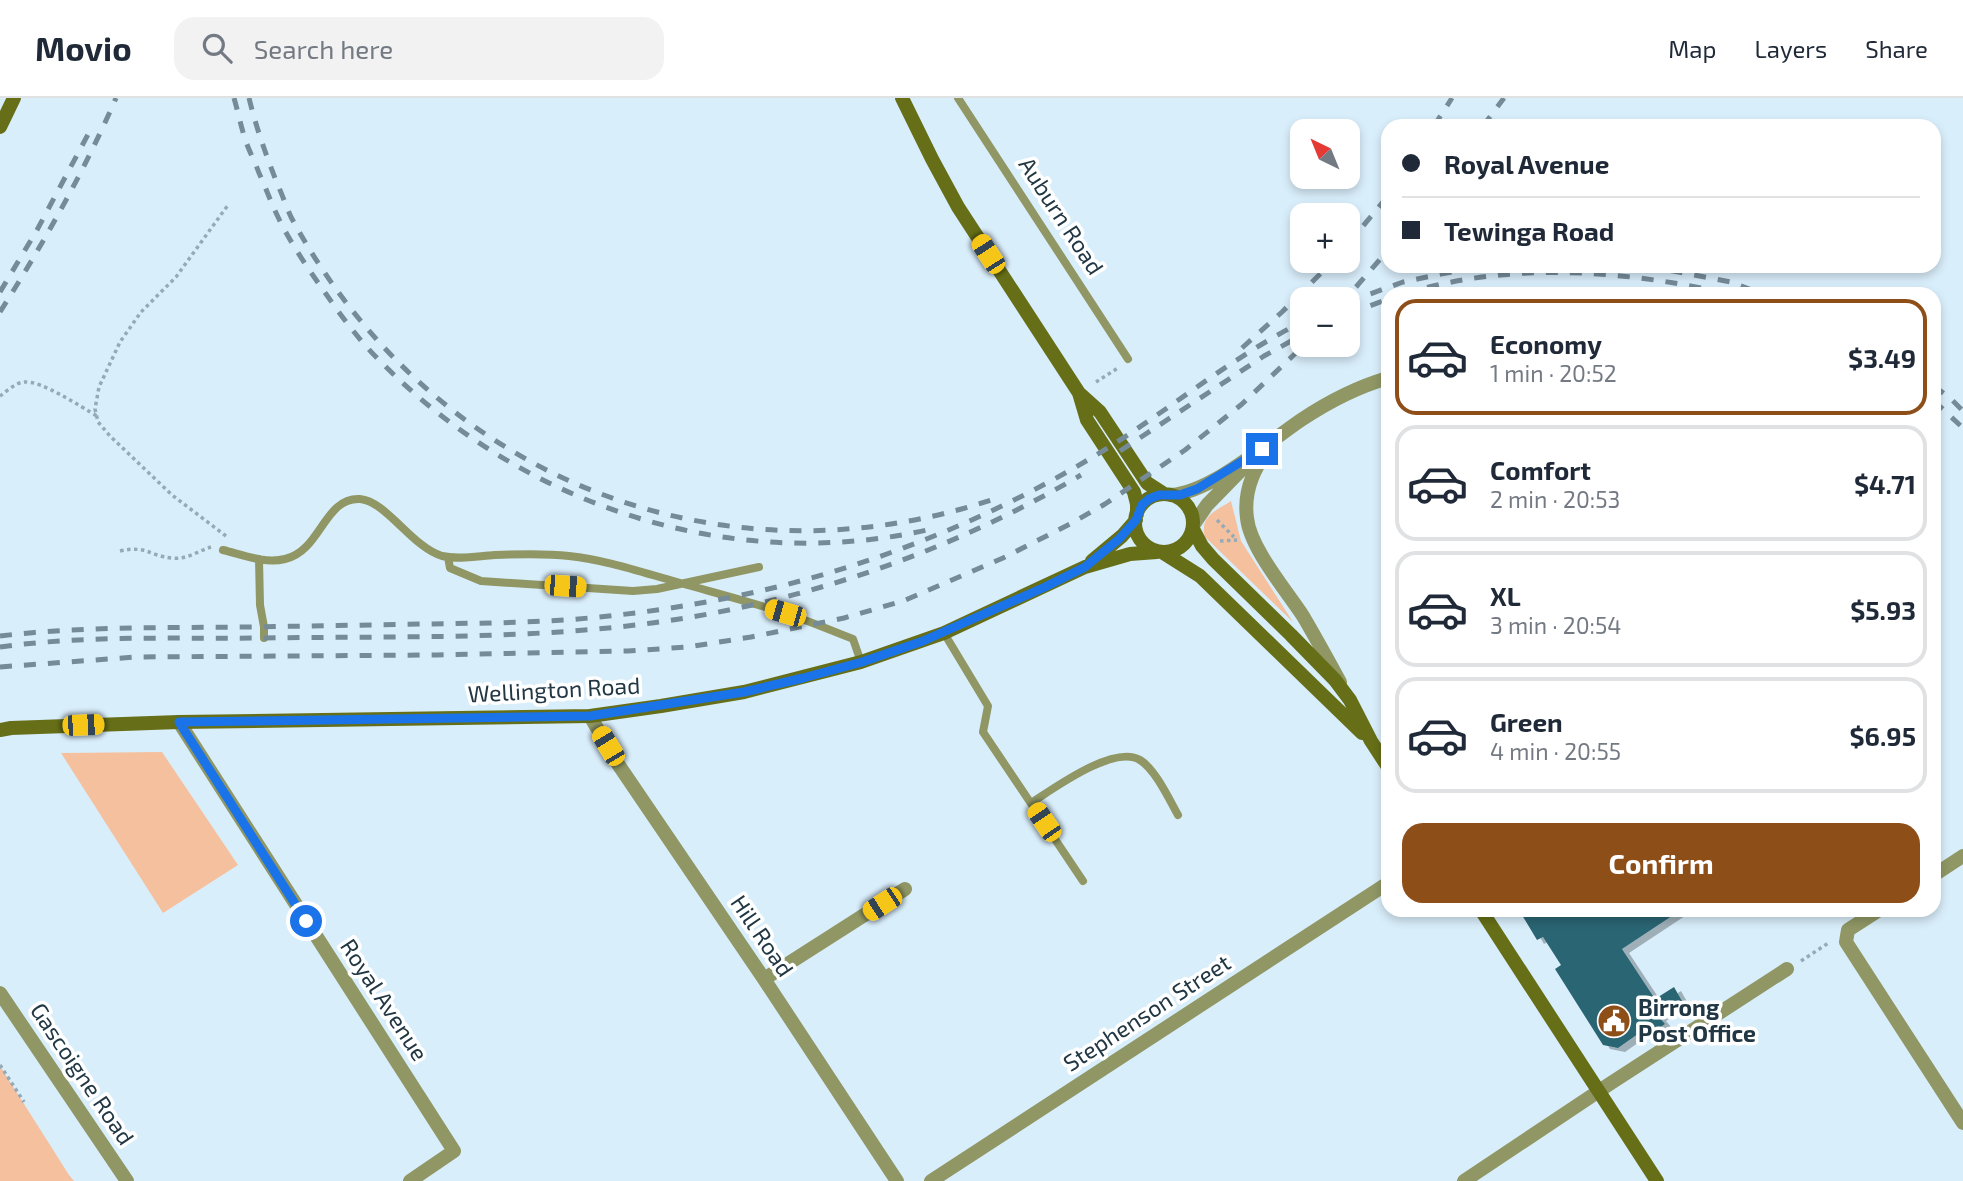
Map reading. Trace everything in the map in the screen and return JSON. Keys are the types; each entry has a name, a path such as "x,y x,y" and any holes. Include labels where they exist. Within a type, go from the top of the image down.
{"main road":[{"path":"0,127 14,98"},
{"path":"902,98 958,208 1094,416 1146,481 1186,504 1192,513 1193,527 1202,546 1213,559 1323,666 1350,700 1381,756"},
{"path":"1094,416 1136,498 1139,537 1146,546 1200,576 1371,741"},
{"path":"1136,517 1145,502 1163,492"},
{"name":"Wellington Road","path":"1085,567 1119,539 1136,517"},
{"path":"1160,552 1182,547 1189,539 1193,527"},
{"name":"Wellington Road","path":"0,730 179,722 590,716 744,692 862,662 944,633 1085,567 1130,554 1160,552"},
{"path":"1486,917 1657,1181"}],"street":[{"path":"1163,492 1186,493 1203,486 1336,399 1381,381"},
{"path":"1193,527 1207,505 1267,446"},
{"path":"1267,446 1248,487 1248,527 1321,646 1350,700"},
{"name":"Hill Road","path":"590,716 618,764 897,1181"},
{"name":"Royal Avenue","path":"179,722 454,1152 410,1181"},
{"path":"1941,870 1963,856"},
{"name":"Stephenson Street","path":"931,1181 1381,888"},
{"path":"764,979 905,889"},
{"path":"1868,917 1854,926 1846,942 1963,1123"},
{"path":"1464,1181 1787,970"},
{"name":"Gascoigne Road","path":"0,993 127,1181"}],"lane":[{"name":"Auburn Road","path":"958,98 1128,359"},
{"path":"223,550 259,559 284,560 299,554 314,539 336,508 345,502 364,500 374,504 424,548 448,557 566,555 612,563 785,613 853,639 862,662"},
{"path":"448,557 450,568 481,581 633,591 657,589 759,567"},
{"path":"259,559 264,638"},
{"path":"944,633 988,706 983,732 1083,881"},
{"path":"1031,803 1082,772 1126,756 1141,760 1153,773 1178,814"}],"path":[{"path":"228,205 176,276 141,313 120,342 99,387 96,401 97,416 110,436 172,495 219,530 244,555"},
{"path":"1096,382 1120,367"},
{"path":"0,396 17,384 37,382 97,416"},
{"path":"1214,517 1238,540 1214,542"},
{"path":"120,551 144,549 174,559 209,547 223,550"},
{"path":"1787,970 1854,926"},
{"path":"0,1065 24,1102"}],"shaded area":[{"path":"1231,501 1241,541 1293,622 1205,537 1204,524 1207,519"},
{"path":"162,752 238,865 163,913 61,753"},
{"path":"0,1066 69,1175 74,1181 0,1181"}],"building":[{"path":"1523,917 1670,917 1622,949 1655,999 1674,987 1682,1001 1659,1017 1665,1024 1651,1034 1645,1029 1618,1048 1603,1045 1555,969 1561,965 1543,937 1537,940"}],"railway":[{"path":"0,312 62,207 116,98"},
{"path":"234,98 247,143 278,217 300,257 338,311 379,360 435,411 496,454 562,489 631,516 703,534 777,542 852,541 927,530"},
{"path":"249,98 265,151 291,217 350,307 421,384 502,445 592,490 688,519 789,531 892,524 997,498"},
{"path":"1438,119 1452,98"},
{"path":"1488,119 1504,98"},
{"path":"0,292 37,230 92,127"},
{"path":"1360,230 1381,204"},
{"path":"1356,287 1381,258"},
{"path":"1242,348 1321,273"},
{"path":"1389,287 1446,273"},
{"path":"1432,287 1526,273"},
{"path":"1526,273 1567,273"},
{"path":"1567,273 1649,279 1695,287"},
{"path":"1684,273 1744,287"},
{"path":"1360,298 1381,290"},
{"path":"1360,310 1381,302"},
{"path":"0,636 124,628 556,620 637,613 786,585 924,540 1037,488 1117,442 1231,364 1290,328"},
{"path":"1120,451 1290,342"},
{"path":"0,667 135,657 628,651 688,647 844,618 903,601 1003,558 1105,504 1185,450 1242,404 1292,357"},
{"path":"1941,391 1963,411"},
{"path":"1941,408 1963,428"},
{"path":"0,647 98,639 506,635 652,623 764,602 874,570 980,528 1081,475"}],"place":[{"name":"Birrong Post Office","path":"1614,1021"}],"route":[{"path":"306,921 179,722 590,716 744,692 803,678 923,641 1045,587 1085,567 1119,539 1136,520 1142,505 1149,499 1159,495 1180,495 1197,489 1262,449"}]}
